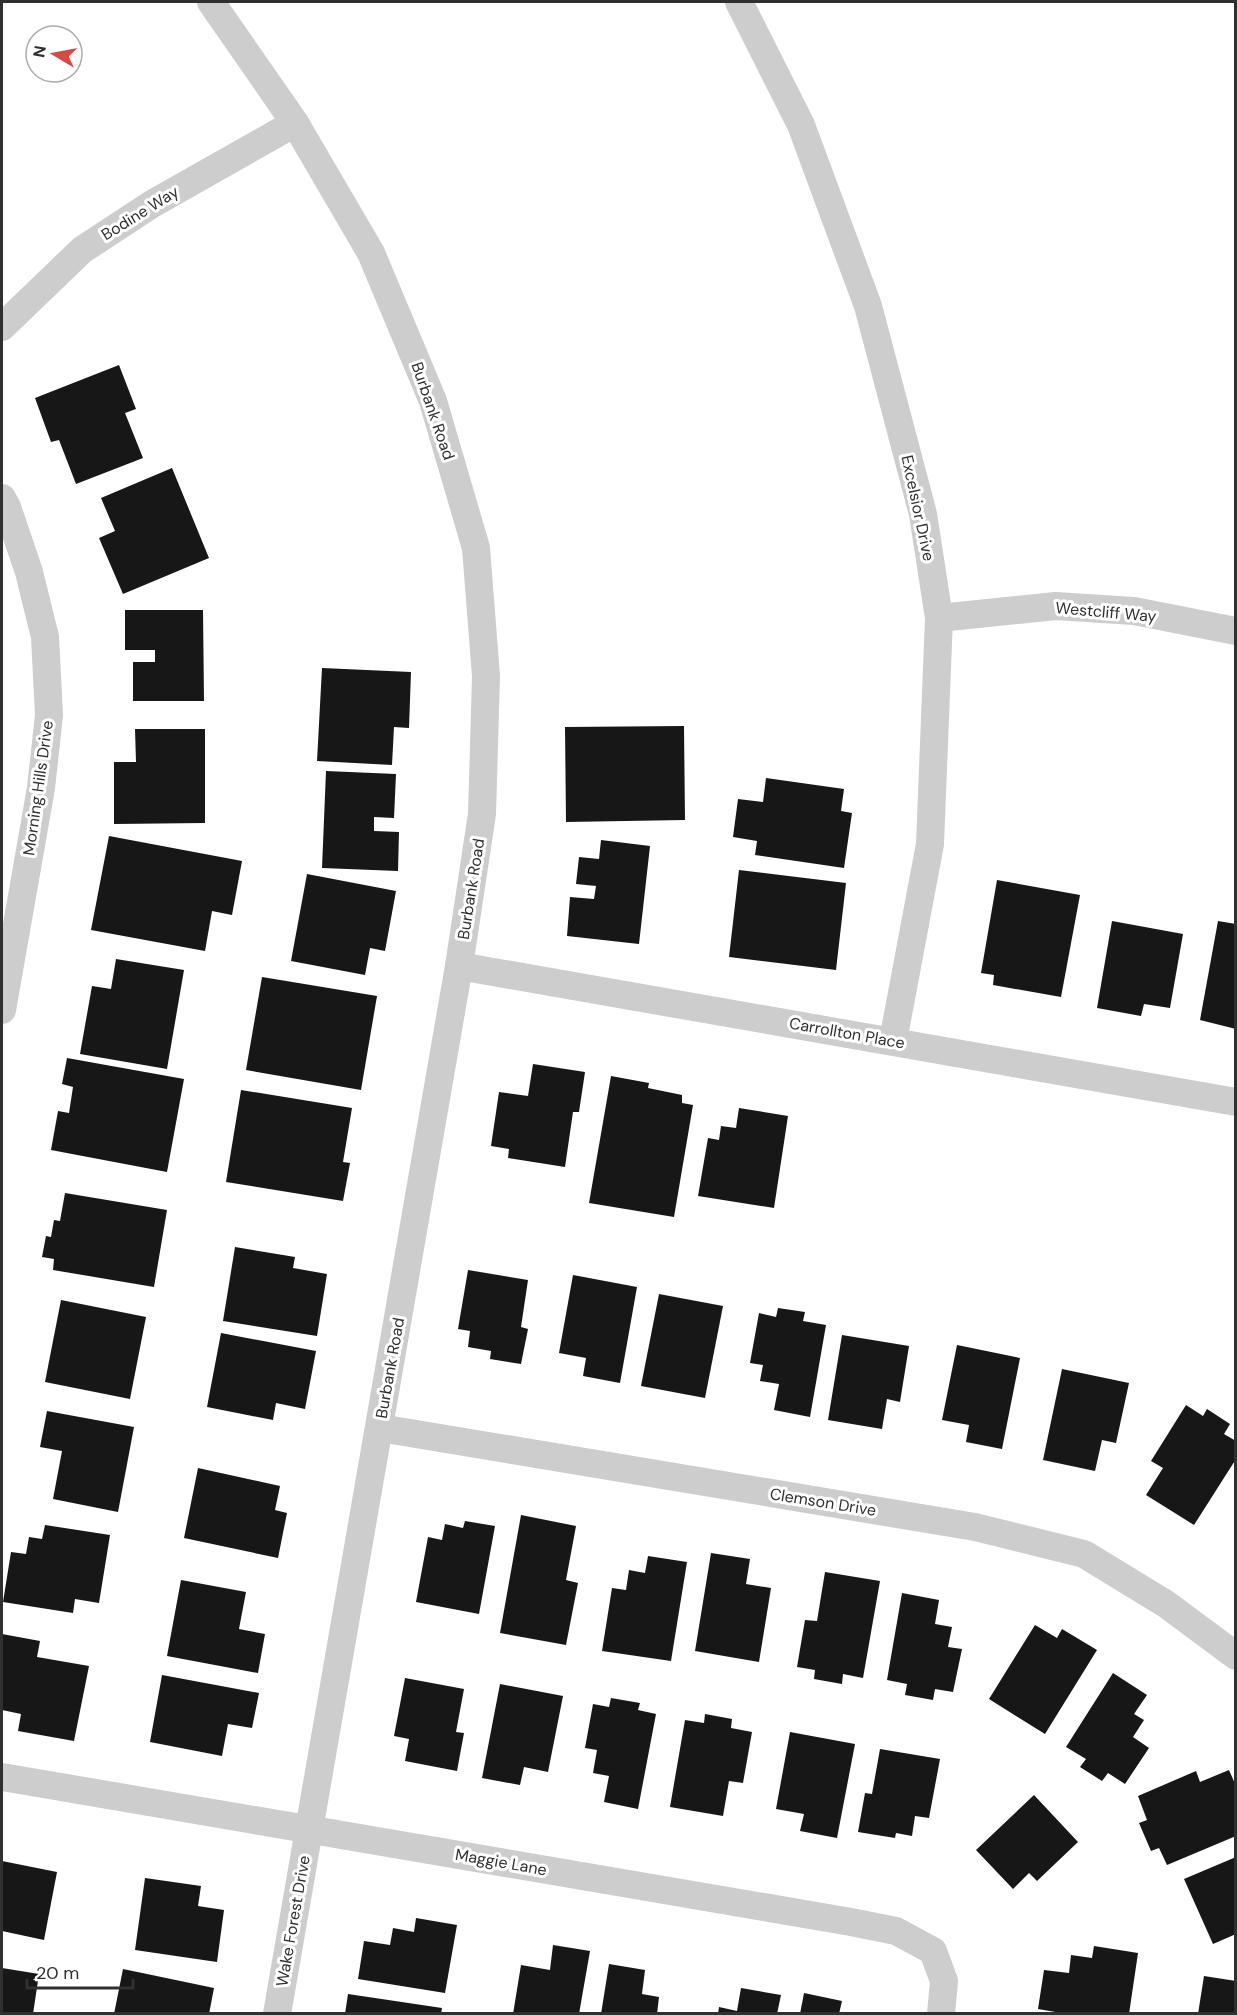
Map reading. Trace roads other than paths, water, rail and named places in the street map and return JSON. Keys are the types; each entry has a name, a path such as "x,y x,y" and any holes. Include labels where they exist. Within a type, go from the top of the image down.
{"street":[{"name":"Burbank Road","path":"211,2 295,123 371,253 433,402 476,548 486,676 482,814 459,966 309,1829"},
{"name":"Excelsior Drive","path":"739,2 801,125 868,306 923,514 939,618 930,844 893,1041"},
{"name":"Bodine Way","path":"2,327 82,250 152,204 295,123"},
{"name":"Morning Hills Drive","path":"2,498 29,572 45,637 49,715 41,788 10,915 2,1010"},
{"name":"Westcliff Way","path":"939,618 1056,606 1134,611 1236,631"},
{"name":"Carrollton Place","path":"459,966 1236,1102"},
{"name":"Clemson Drive","path":"380,1428 975,1527 1084,1554 1166,1604 1236,1656"},
{"name":"Maggie Lane","path":"2,1777 896,1931 933,1951 944,1981 941,2013"},
{"name":"Wake Forest Drive","path":"277,2013 309,1829"}]}
